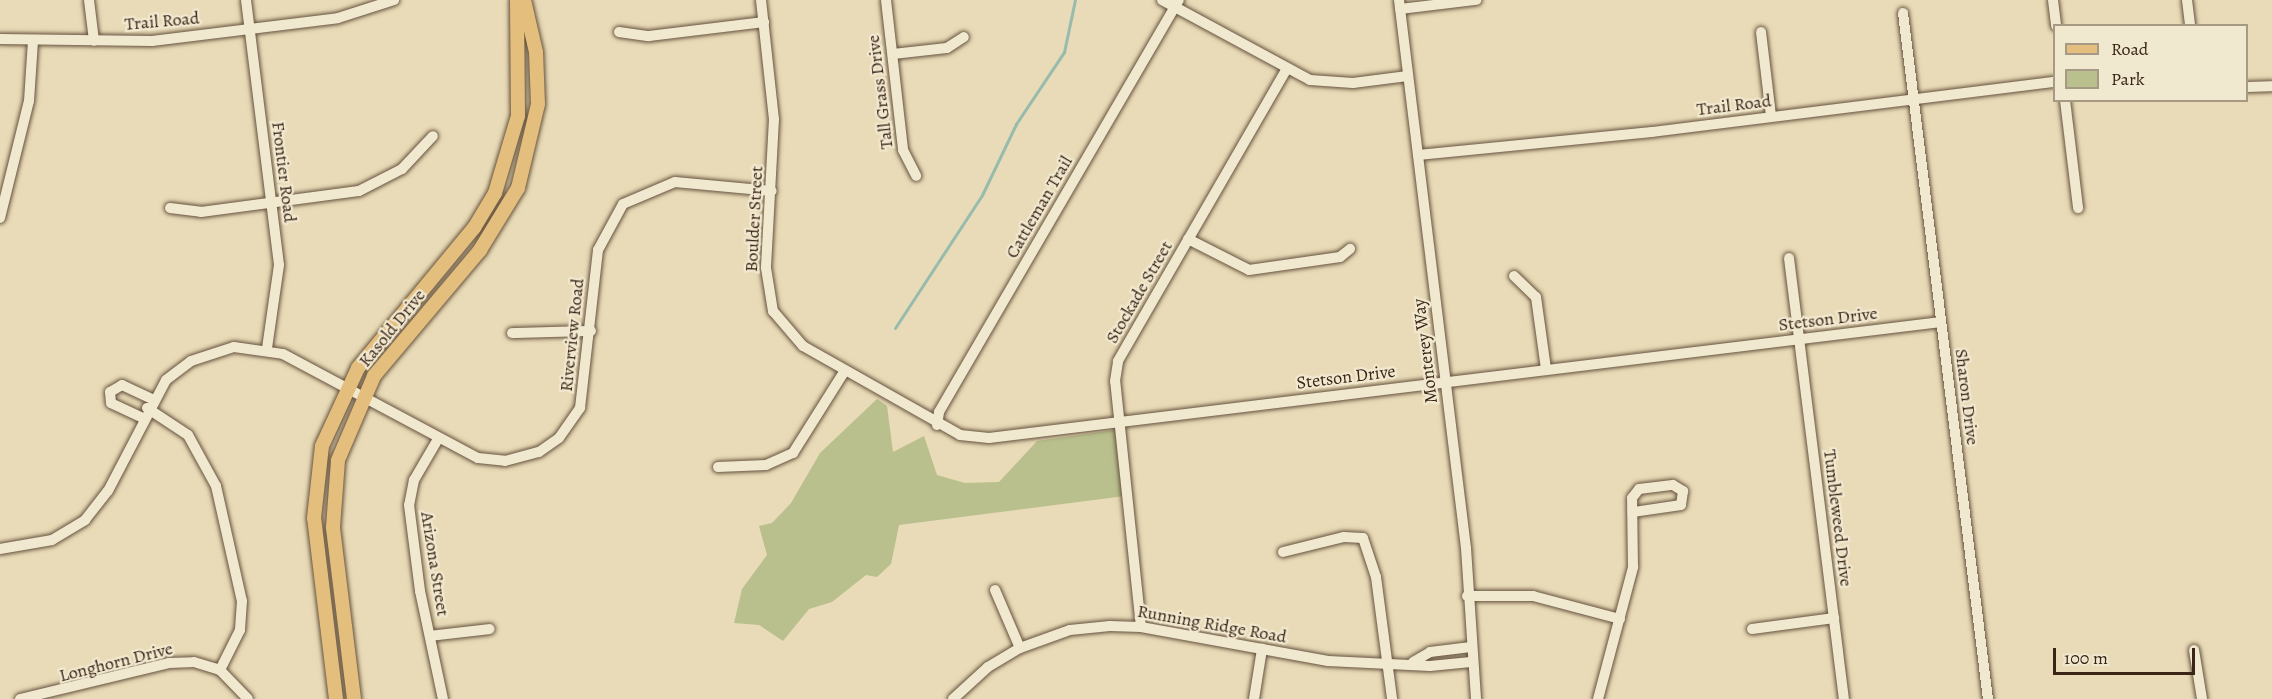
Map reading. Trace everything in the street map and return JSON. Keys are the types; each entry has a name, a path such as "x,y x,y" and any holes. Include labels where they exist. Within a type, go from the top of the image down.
{"main road":[{"name":"Kasold Drive","path":"336,699 315,492 322,446 346,387 474,228 495,193 518,116 517,0"},
{"name":"Kasold Drive","path":"354,699 332,510 338,460 362,396 480,250 518,188 531,148 538,96 524,0"}],"street":[{"path":"89,0 94,41"},
{"name":"Frontier Road","path":"246,0 279,282 267,348"},
{"name":"Boulder Street","path":"761,0 774,119 772,191 766,268 773,311 791,336 844,372 873,388"},
{"name":"Tall Grass Drive","path":"886,0 903,150 916,177"},
{"path":"1162,0 1177,4 1286,70 1335,84 1408,76"},
{"path":"1399,5 1476,0"},
{"path":"2053,0 2056,24"},
{"path":"2187,0 2190,24"},
{"name":"Trail Road","path":"0,39 94,41 250,29 338,18 389,1"},
{"name":"Cattleman Trail","path":"937,425 939,412 1177,4"},
{"name":"Monterey Way","path":"1399,5 1444,381 1476,699"},
{"name":"Sharon Drive","path":"1903,13 1988,699"},
{"path":"619,32 649,36 764,22"},
{"path":"1761,32 1772,117"},
{"path":"893,54 947,48 964,37"},
{"path":"0,214 29,101 33,40"},
{"name":"Stockade Street","path":"1141,627 1120,422 1118,361 1286,70"},
{"name":"Trail Road","path":"1418,155 1772,117 2053,82"},
{"path":"2248,87 2272,86"},
{"path":"2065,102 2078,208"},
{"path":"170,208 201,212 271,203 374,185 402,169 433,136"},
{"name":"Riverview Road","path":"0,549 52,540 85,520 108,491 147,408 177,371 205,354 234,347 267,348 346,387 438,440 493,461 520,459 550,445 580,408 591,331 598,250 623,204 675,182 772,191"},
{"path":"1188,239 1249,270 1340,257 1350,249"},
{"name":"Tumbleweed Drive","path":"1789,258 1844,699"},
{"path":"1514,276 1530,289 1539,307 1546,369"},
{"name":"Stetson Drive","path":"873,388 937,425 960,435 989,438 1941,322"},
{"path":"512,333 591,331"},
{"path":"718,467 766,465 793,453 844,372"},
{"path":"147,408 179,426 195,443 225,516 242,615 236,643 220,670 248,699"},
{"name":"Arizona Street","path":"438,440 414,480 409,505 430,636 443,699"},
{"path":"1598,699 1620,619 1636,544 1633,512 1632,498 1639,489 1674,485 1683,491 1681,506 1633,512"},
{"path":"1283,552 1344,537 1363,538 1376,577 1392,699"},
{"path":"995,590 1020,648"},
{"path":"1467,596 1533,596 1620,619"},
{"path":"1752,629 1834,618"},
{"name":"Running Ridge Road","path":"953,699 988,667 1020,648 1070,630 1141,627 1328,661 1471,662"},
{"path":"430,636 490,629"},
{"name":"Running Ridge Road","path":"1413,662 1430,652 1469,646"},
{"path":"1254,699 1262,650"},
{"path":"2194,650 2202,699"},
{"name":"Longhorn Drive","path":"20,699 169,663 194,662 220,670"}],"green space":[{"path":"877,399 887,406 893,452 924,436 937,475 965,483 999,482 1037,441 1115,430 1125,496 899,525 891,564 877,577 866,575 832,602 809,609 783,641 759,625 734,623 742,589 767,555 759,526 772,523 791,503 820,453"}],"waterway":[{"path":"895,328 982,195 1016,124 1064,52 1075,0"}]}
